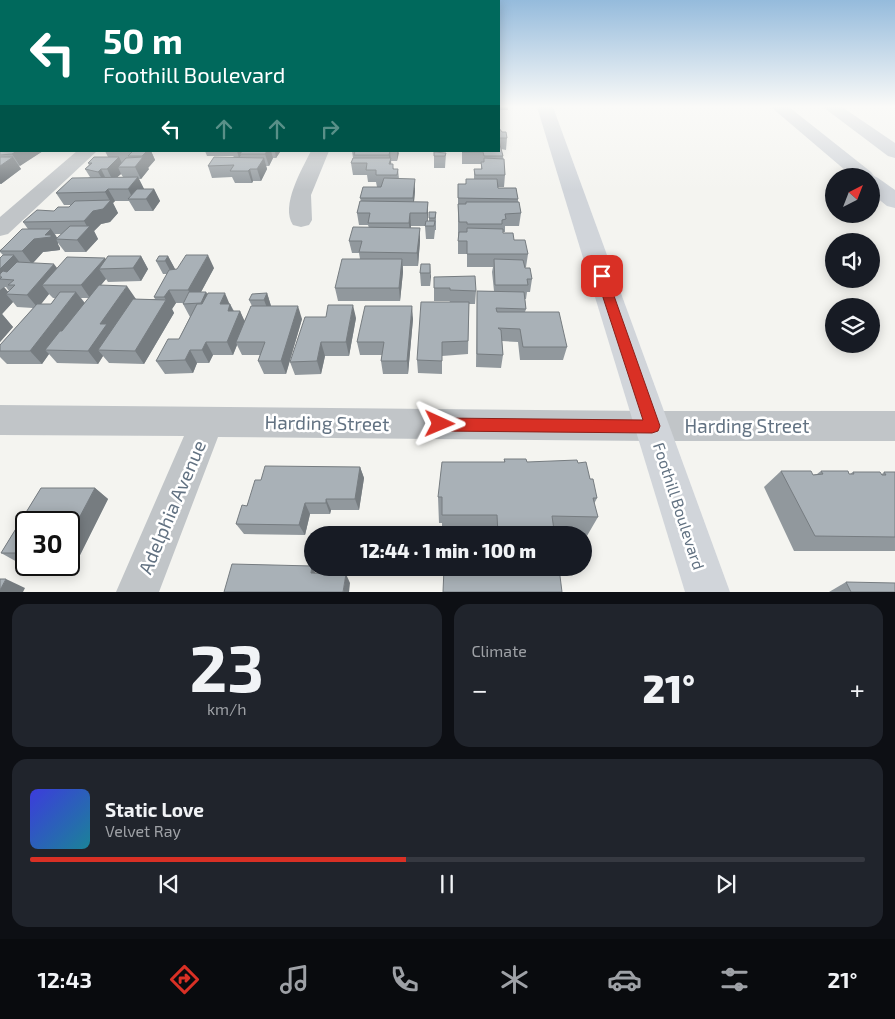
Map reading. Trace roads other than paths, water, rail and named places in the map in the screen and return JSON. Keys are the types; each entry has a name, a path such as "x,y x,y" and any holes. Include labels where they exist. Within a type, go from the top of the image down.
{"main road":[{"name":"Foothill Boulevard","path":"554,135 708,592"},
{"path":"813,135 854,168"},
{"path":"870,135 895,152"},
{"path":"880,189 895,201"}],"street":[{"path":"0,229 87,152"},
{"path":"301,220 301,195 320,152"},
{"name":"Harding Street","path":"0,420 652,426 895,426"},
{"name":"Adelphia Avenue","path":"137,592 207,422"}]}
